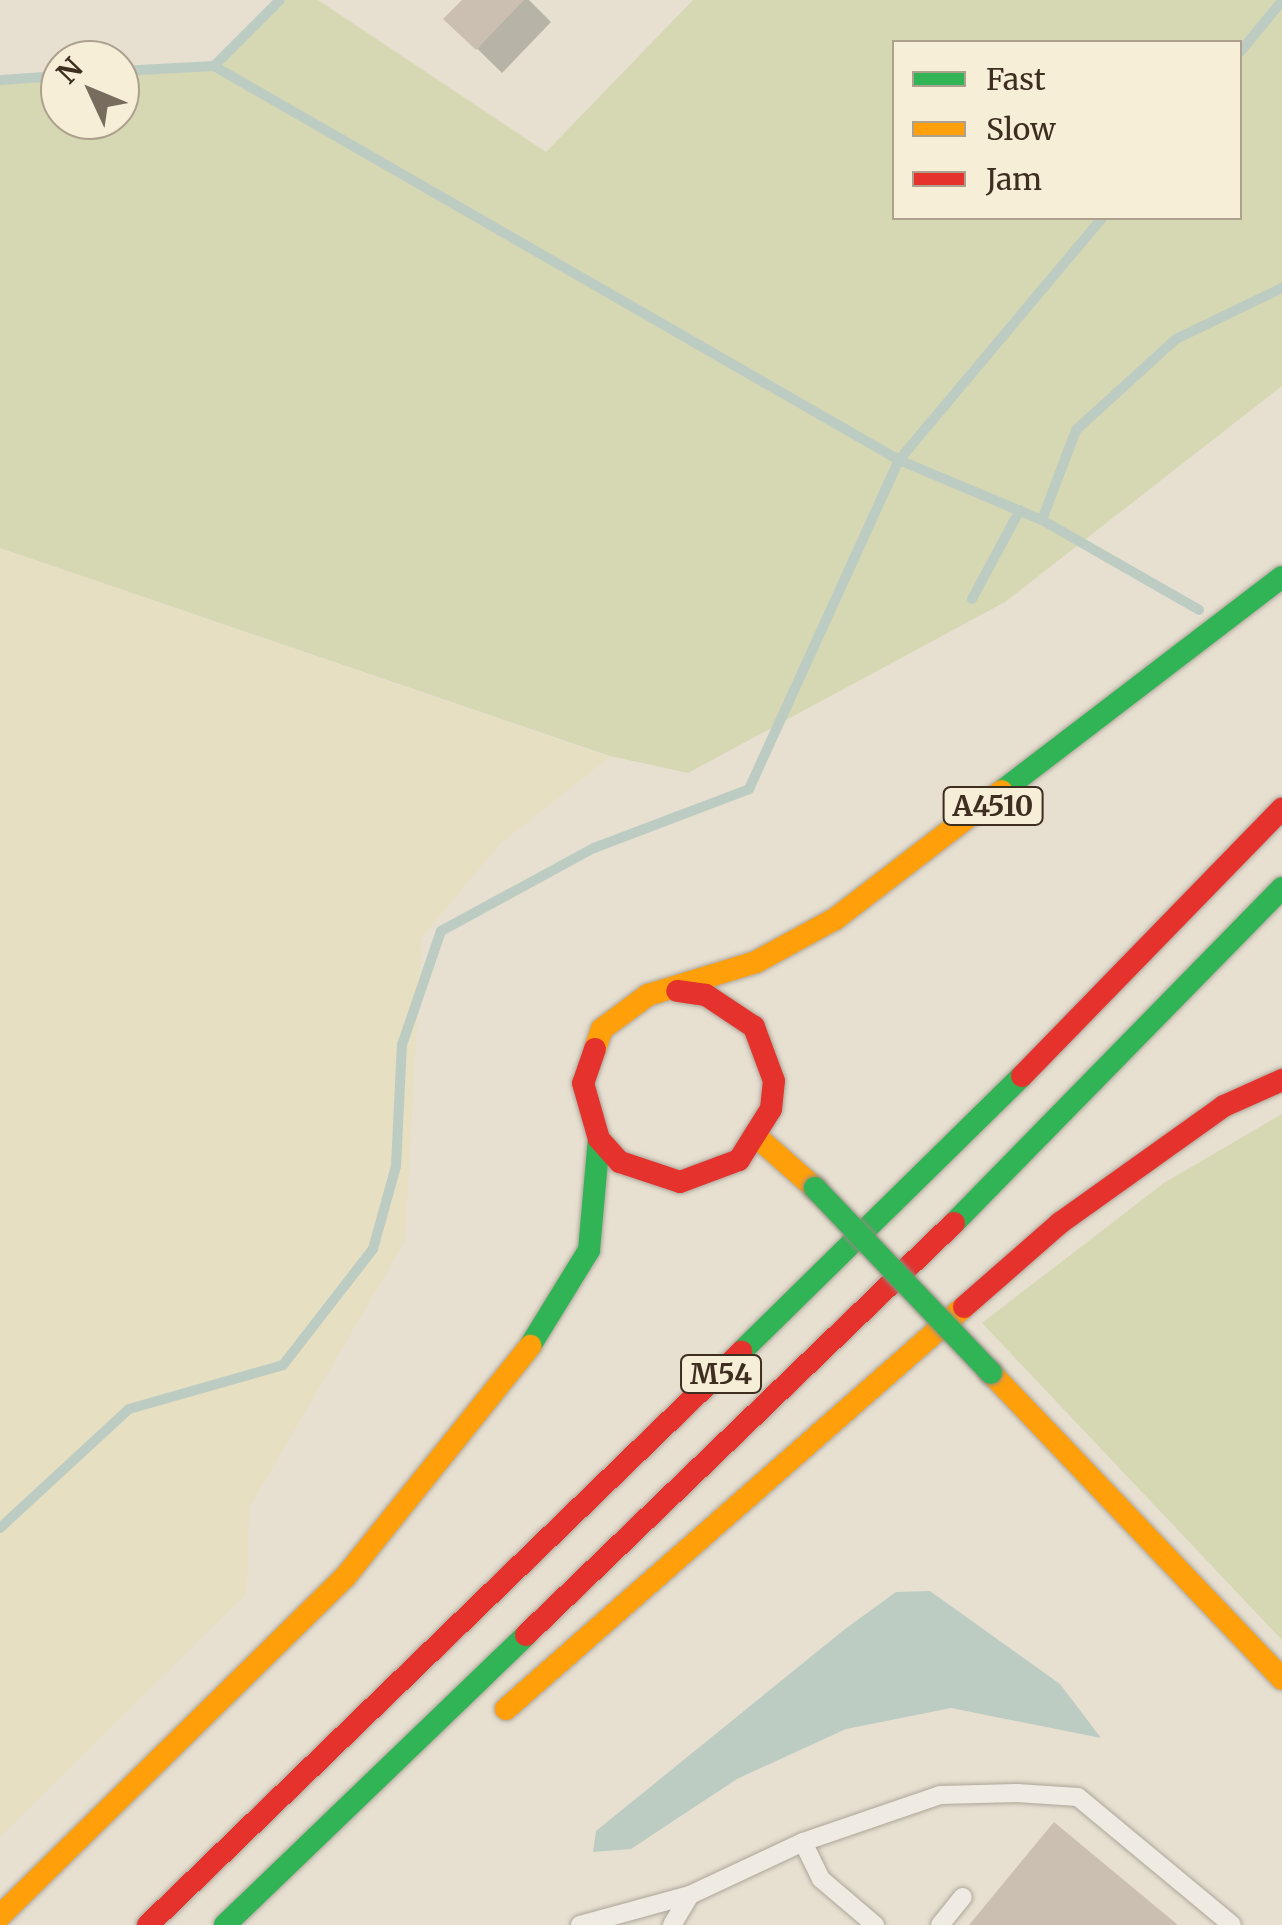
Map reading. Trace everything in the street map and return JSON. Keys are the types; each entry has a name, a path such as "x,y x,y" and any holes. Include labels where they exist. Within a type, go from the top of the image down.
{"main road":[{"name":"A4510","path":"599,1139 583,1084 602,1030 648,996 677,991 835,919 1282,577"},
{"name":"M54","path":"148,1925 956,1144 1282,810"},
{"name":"M54","path":"228,1925 979,1200 1282,888"},
{"path":"599,1139 620,1162 680,1182 711,1176 758,1138 771,1110 768,1052 732,1007 677,991"},
{"path":"490,1723 1060,1224 1224,1106 1282,1080"},
{"path":"758,1138 815,1188 1282,1679"},
{"path":"0,1916 346,1576 454,1447 550,1320 589,1250 599,1139"},
{"path":"228,1925 398,1796"}],"lane":[{"path":"580,1925 690,1895 804,1842 940,1795 1078,1797 1232,1925"},
{"path":"804,1842 821,1879 875,1925"},
{"path":"672,1925 690,1895"},
{"path":"940,1925 963,1897"}],"shaded area":[{"path":"0,548 610,757 500,844 422,937 405,1241 249,1508 247,1593 0,1837"},
{"path":"930,1591 1060,1684 1101,1738 951,1708 846,1729 737,1779 631,1849 593,1852 596,1831 845,1629 896,1592"}],"green space":[{"path":"280,0 318,0 546,152 693,0 1282,0 1282,386 1005,602 688,773 610,756 0,548 0,80 40,77 40,140 140,140 140,70 214,66"},
{"path":"1282,1114 1282,1640 982,1323 1164,1183"}],"building":[{"path":"462,0 524,0 476,50 443,19"},
{"path":"1054,1822 1178,1925 969,1925"}],"waterway":[{"path":"214,66 280,0"},
{"path":"1242,50 1282,1"},
{"path":"140,70 214,66 899,460 1042,520 1199,610"},
{"path":"0,80 40,77"},
{"path":"0,1528 129,1409 283,1365 373,1249 396,1166 402,1045 441,931 594,848 749,789 899,460 1100,220"},
{"path":"1042,520 1076,430 1176,339 1282,288"},
{"path":"972,599 1020,510"}],"traffic: fast":[{"path":"1002,791 1282,577"},
{"path":"954,1223 1282,888"},
{"path":"741,1352 1022,1076"},
{"path":"530,1346 589,1250 599,1139"},
{"path":"815,1188 991,1373"},
{"path":"225,1925 526,1635"}],"traffic: slow":[{"path":"595,1049 602,1029 648,995 756,962 835,919 1002,791"},
{"path":"758,1138 815,1188"},
{"path":"506,1709 964,1307"},
{"path":"0,1916 346,1576 530,1346"},
{"path":"991,1373 1282,1679"}],"traffic: jam":[{"path":"1022,1076 1282,809"},
{"path":"595,1049 583,1083 599,1139 620,1162 680,1182 739,1160 771,1109 774,1081 754,1027 706,995 677,991"},
{"path":"964,1307 1060,1223 1224,1106 1282,1080"},
{"path":"526,1635 954,1223"},
{"path":"148,1925 741,1352"}]}
